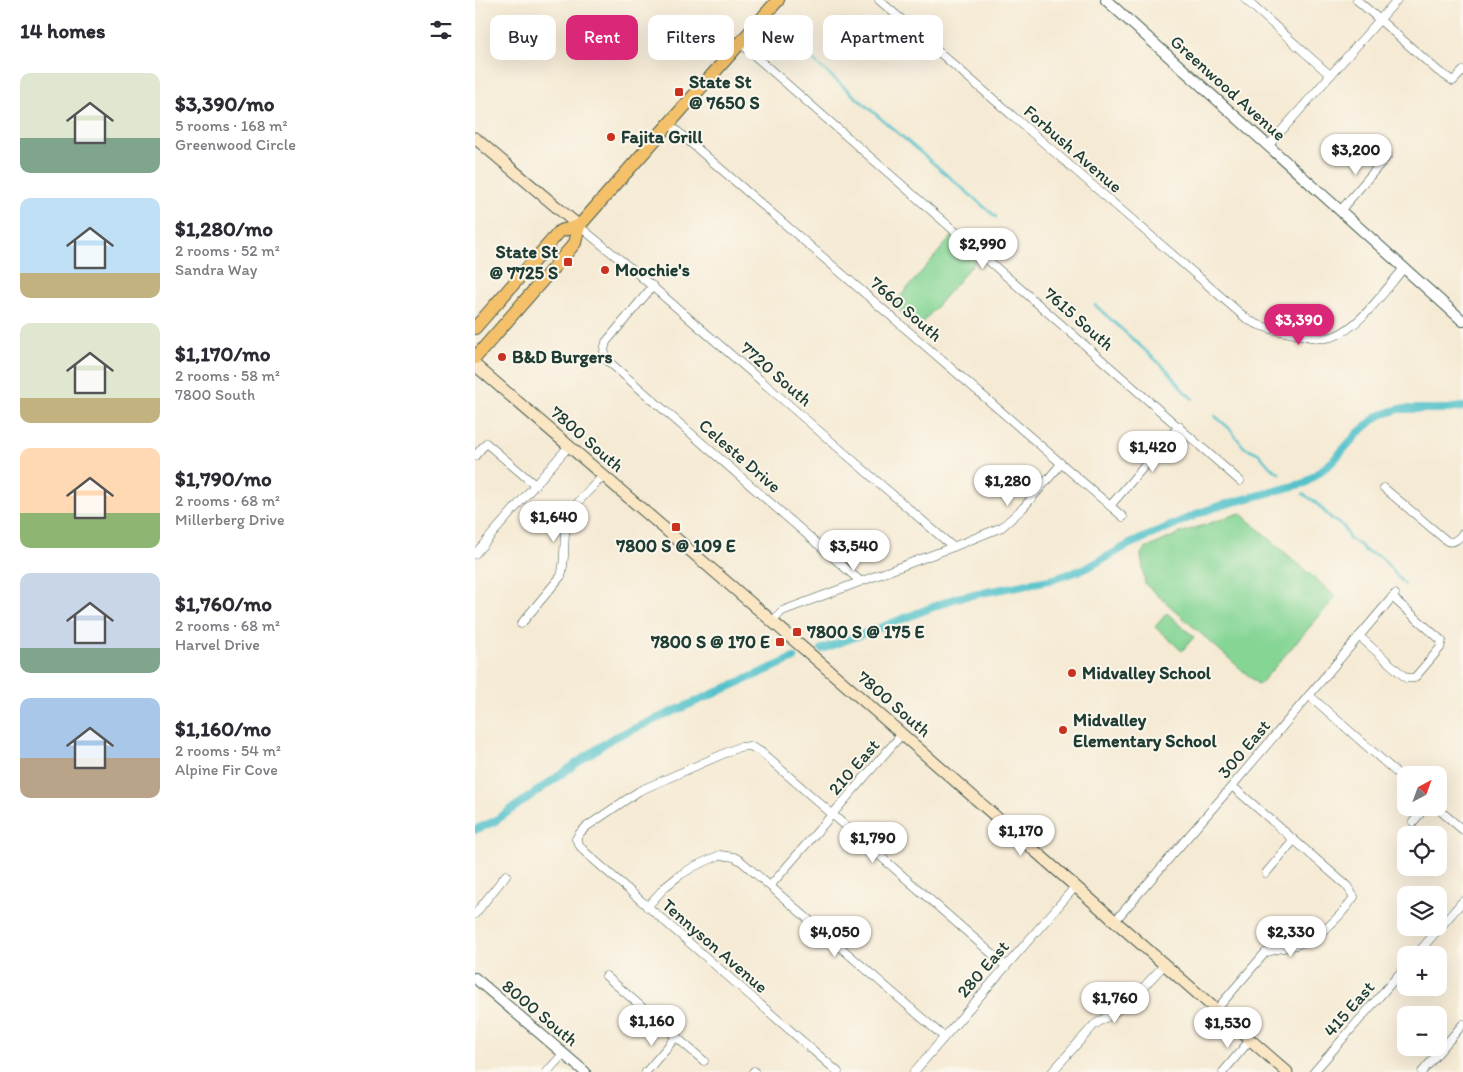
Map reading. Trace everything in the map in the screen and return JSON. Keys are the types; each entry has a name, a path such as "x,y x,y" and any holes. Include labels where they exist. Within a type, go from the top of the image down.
{"main road":[{"path":"475,358 575,243 579,226 778,0"},
{"path":"475,138 579,226"},
{"path":"475,328 560,231 579,226"},
{"name":"7800 South","path":"475,365 902,734 1287,1072"}],"street":[{"name":"Forbush Avenue","path":"879,0 1248,320 1270,329 1318,338 1335,336 1349,329 1404,268"},
{"name":"Greenwood Avenue","path":"1106,0 1463,321"},
{"path":"1246,0 1331,75"},
{"path":"1357,0 1438,71 1453,81 1463,71"},
{"path":"1268,146 1397,0"},
{"name":"7615 South","path":"740,44 1241,480"},
{"name":"7660 South","path":"669,124 1123,517"},
{"path":"1340,211 1388,155"},
{"name":"7720 South","path":"579,226 653,286 953,547"},
{"name":"Celeste Drive","path":"653,286 606,342 605,356 611,364 860,581"},
{"path":"1110,506 1179,426"},
{"path":"475,456 486,443 535,485"},
{"path":"475,554 569,446"},
{"path":"772,622 782,611 990,533 1012,520 1061,464"},
{"path":"521,624 561,576 564,567 568,519 576,506 603,476"},
{"path":"1384,488 1450,542 1456,540 1463,533"},
{"name":"300 East","path":"1115,921 1232,786 1359,636 1394,596 1442,642 1440,648 1417,675 1414,678 1407,678 1359,636"},
{"path":"1309,695 1397,772"},
{"name":"210 East","path":"770,886 902,734"},
{"name":"Tennyson Avenue","path":"833,814 761,752 751,746 745,746 639,791 586,827 576,839 585,852 838,1072"},
{"path":"1216,1010 1265,953 1297,945 1317,936 1333,922 1354,897 1347,886 1232,786"},
{"path":"833,814 1006,966"},
{"path":"1413,822 1418,816"},
{"path":"1446,816 1463,830"},
{"path":"1266,873 1294,840"},
{"path":"647,907 679,875 720,855 734,857 741,861 944,1037"},
{"path":"475,914 506,875"},
{"name":"280 East","path":"914,1072 1075,886"},
{"path":"1424,946 1463,901"},
{"path":"1052,1072 1094,1024 1128,1004 1164,965"},
{"path":"606,976 704,1061"},
{"name":"415 East","path":"1315,1072 1397,976"},
{"name":"8000 South","path":"475,978 585,1072"},
{"path":"1422,1072 1463,1024"},
{"path":"646,1072 676,1037"},
{"path":"1223,1072 1250,1040"},
{"path":"547,1072 563,1054"}],"green space":[{"path":"953,235 979,257 919,327 893,305"},
{"path":"1240,513 1336,597 1259,685 1145,584 1141,554 1145,549 1180,533"},
{"path":"1167,613 1194,637 1182,651 1155,627"}],"waterway":[{"path":"813,60 996,217"},
{"path":"1095,305 1168,371 1193,399"},
{"path":"822,649 956,598 1054,579 1087,568 1130,544 1202,512 1305,483 1332,462 1358,433 1378,416 1399,409 1448,409 1463,407"},
{"path":"1215,416 1229,428 1244,447 1258,453 1270,467 1279,473"},
{"path":"1303,494 1344,527 1349,539 1359,544 1365,551 1381,557 1405,585"},
{"path":"475,830 495,821 611,739 794,658"}],"place":[{"name":"State St @ 7650 S","path":"679,92"},
{"name":"Fajita Grill","path":"611,137"},
{"name":"State St @ 7725 S","path":"568,262"},
{"name":"Moochie's","path":"605,270"},
{"name":"B&D Burgers","path":"502,357"},
{"name":"7800 S @ 109 E","path":"676,527"},
{"name":"7800 S @ 175 E","path":"797,632"},
{"name":"7800 S @ 170 E","path":"780,642"},
{"name":"Midvalley School","path":"1072,673"},
{"name":"Midvalley Elementary School","path":"1063,730"}]}
